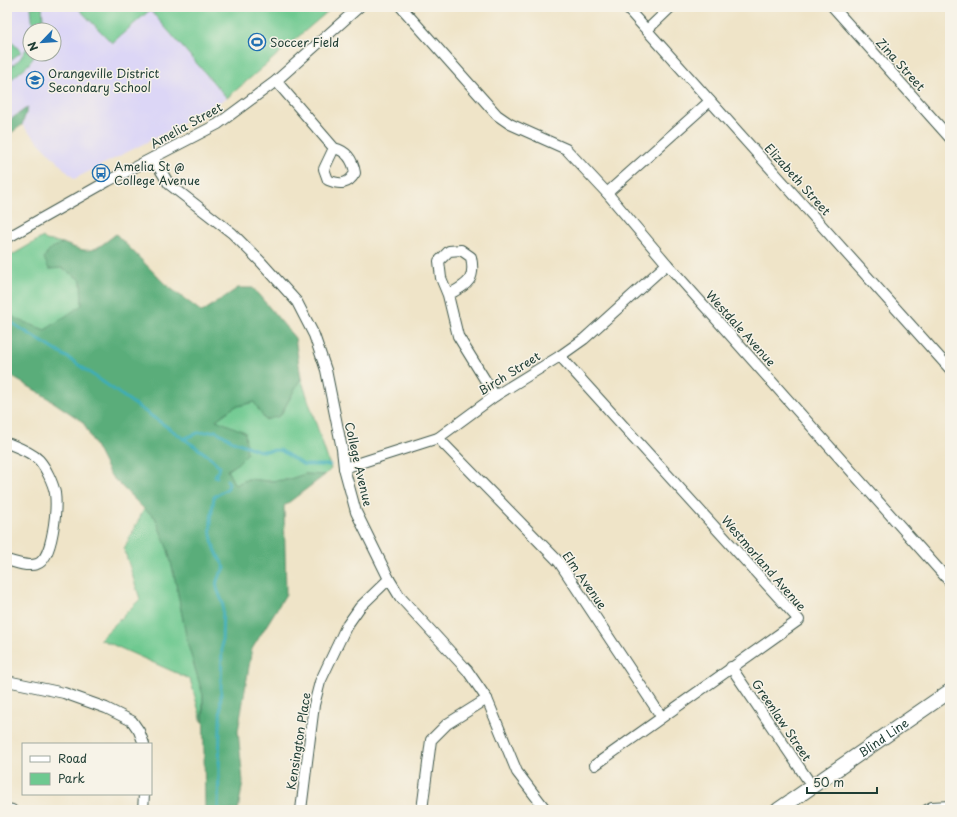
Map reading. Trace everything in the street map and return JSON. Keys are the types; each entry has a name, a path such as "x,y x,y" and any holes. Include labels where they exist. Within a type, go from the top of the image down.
{"street":[{"name":"Amelia Street","path":"7,238 77,197 218,124 276,81 359,7"},
{"name":"Westdale Avenue","path":"401,7 497,115 510,124 566,149 607,193 667,264 950,582"},
{"name":"Elizabeth Street","path":"626,7 950,370"},
{"path":"647,30 671,7"},
{"name":"Zina Street","path":"833,7 950,138"},
{"path":"276,81 334,148"},
{"path":"607,193 710,101"},
{"name":"College Avenue","path":"153,158 169,184 232,233 261,262 297,302 314,335 326,370 342,449 344,468 356,512 389,579 400,597 467,670 487,699 517,772 546,810"},
{"name":"Birch Street","path":"344,468 438,438 495,396 560,356 584,339 667,264"},
{"path":"448,295 458,336 495,396"},
{"name":"Westmorland Avenue","path":"560,356 799,620 595,764"},
{"name":"Elm Avenue","path":"438,438 559,562 661,716"},
{"path":"7,443 39,460 55,492 56,511 50,543 44,558 38,564 28,565 7,560"},
{"name":"Kensington Place","path":"301,810 314,705 320,682 346,627 360,607 389,579"},
{"name":"Greenlaw Street","path":"732,667 812,786"},
{"path":"7,681 64,693 106,708 132,721 139,731 144,743"},
{"name":"Blind Line","path":"778,810 950,692"},
{"path":"422,810 431,740 447,724 487,699"},
{"path":"142,810 144,795"},
{"path":"927,810 950,806"},
{"path":"7,809 12,810"}],"shaded area":[{"path":"7,7 77,7 112,43 150,10 227,98 161,135 74,179 22,125 28,107 7,122"}],"green space":[{"path":"31,7 42,7 43,22 32,22"},
{"path":"77,7 333,7 227,98 150,10 112,43"},
{"path":"7,36 21,52 7,63"},
{"path":"22,56 22,62 30,62 7,83 7,70"},
{"path":"28,107 22,125 7,136 7,122"},
{"path":"116,234 165,284 202,312 238,288 253,288 295,338 301,378 280,416 265,420 254,402 234,407 216,420 245,432 247,454 235,466 227,470 235,485 248,479 268,481 287,480 305,474 325,475 284,506 286,594 252,649 238,731 243,782 238,810 205,810 203,695 188,645 168,550 155,517 144,509 110,475 83,422 40,393 7,374 7,312 16,319 45,330 82,305 81,280 62,268 49,269 44,258 50,249 63,243 80,249 91,250 102,245"},
{"path":"43,237 46,240 63,243 50,249 49,269 62,268 81,280 82,306 45,330 16,319 7,312 7,258"},
{"path":"301,378 331,469 325,475 305,474 287,480 268,481 248,479 235,485 227,470 235,466 216,420 234,407 254,402 280,416"},
{"path":"144,509 155,517 168,550 188,645 203,695 202,722 190,679 100,639 140,599 124,549"}],"waterway":[{"path":"7,320 73,361 210,457 220,467 215,476 217,477"},
{"path":"183,439 198,433 216,431 233,441 260,451 280,450 304,465 330,465"},
{"path":"218,810 223,603 216,584 218,577 225,568 212,541 211,518 214,497 228,488 229,483 227,480"}],"place":[{"name":"Soccer Field","path":"257,42"},
{"name":"Orangeville District Secondary School","path":"35,80"},
{"name":"Amelia St @ College Avenue","path":"101,173"}]}
